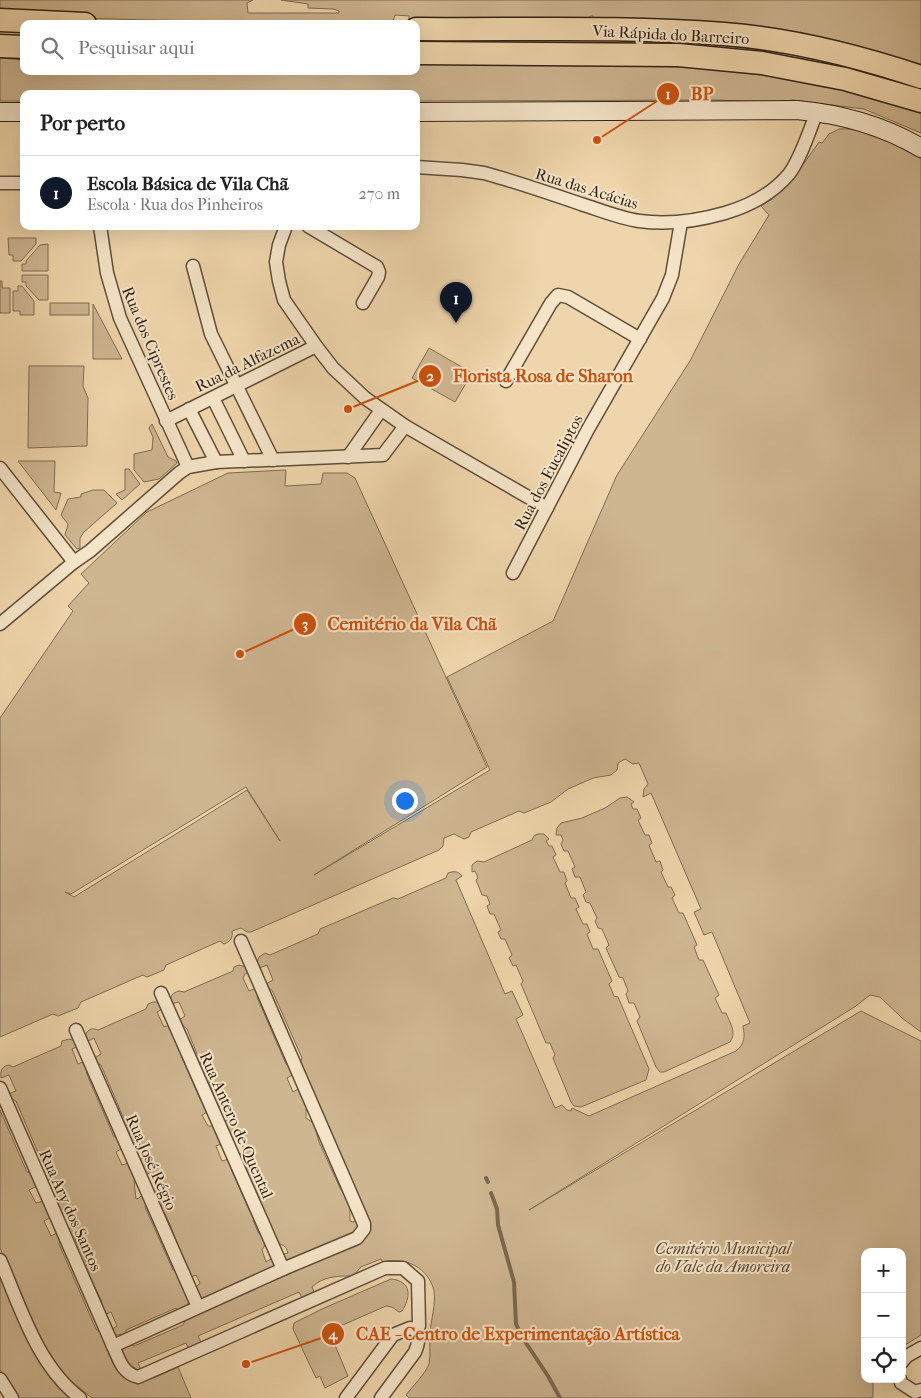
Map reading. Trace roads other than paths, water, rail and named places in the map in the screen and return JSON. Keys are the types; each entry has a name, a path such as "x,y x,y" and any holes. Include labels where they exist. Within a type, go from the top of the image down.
{"highway":[{"path":"0,20 20,21"},
{"name":"Via Rápida do Barreiro","path":"420,30 655,30 726,34 797,44 882,64 921,77"},
{"path":"0,46 20,47"},
{"name":"Via Rápida do Barreiro","path":"420,53 687,56 762,63 845,79 921,101"}],"main road":[{"path":"420,112 797,110 817,112 878,128 908,140 921,148"},
{"path":"0,112 20,112"}],"street":[{"name":"Rua das Acácias","path":"420,167 484,173 630,220 658,223 681,222 709,218 735,210 756,200 782,182 796,161 817,112"},
{"path":"0,184 20,183"},
{"name":"Rua dos Eucaliptos","path":"513,574 587,431 668,287 672,275 681,222"},
{"name":"Rua dos Ciprestes","path":"101,230 107,273 120,318 188,467"},
{"path":"285,230 276,262 284,300 334,368 381,410 405,426 547,508"},
{"path":"315,230 377,267 378,277 363,303"},
{"path":"193,266 211,334 273,460"},
{"path":"506,381 551,303 558,295 568,297 640,339"},
{"name":"Rua da Alfazema","path":"166,420 316,346"},
{"path":"213,398 244,461"},
{"path":"189,409 216,462"},
{"path":"348,456 381,410"},
{"path":"0,624 74,562 90,551 188,467 216,462 383,455 405,426"},
{"path":"0,468 74,562"},
{"path":"113,1346 357,1238 364,1229 364,1224 241,941"},
{"name":"Rua Antero de Quental","path":"161,993 283,1270"},
{"name":"Rua José Régio","path":"76,1030 198,1308"},
{"name":"Rua Ary dos Santos","path":"0,1088 113,1346 124,1370 130,1375 138,1376 385,1268 403,1268 418,1282 418,1326 416,1330 418,1340 415,1352 381,1398"},
{"path":"0,1260 41,1354 65,1385 80,1398"},
{"path":"346,1398 393,1336 410,1328 416,1330"},
{"path":"906,1357 921,1348"},
{"path":"0,1379 12,1398"},
{"path":"901,1383 915,1392 921,1390"}],"waterway":[{"path":"486,1178 488,1182"},
{"path":"491,1193 497,1209 498,1225 514,1282 516,1324 560,1398"}],"place":[{"name":"BP","path":"597,140"},
{"name":"Escola Básica de Vila Chã","path":"456,323"},
{"name":"Florista Rosa de Sharon","path":"348,409"},
{"name":"Cemitério da Vila Chã","path":"240,654"},
{"name":"CAE - Centro de Experimentação Artística","path":"246,1364"}],"park label":[{"name":"Cemitério Municipal do Vale da Amoreira","path":"723,1257"}]}
